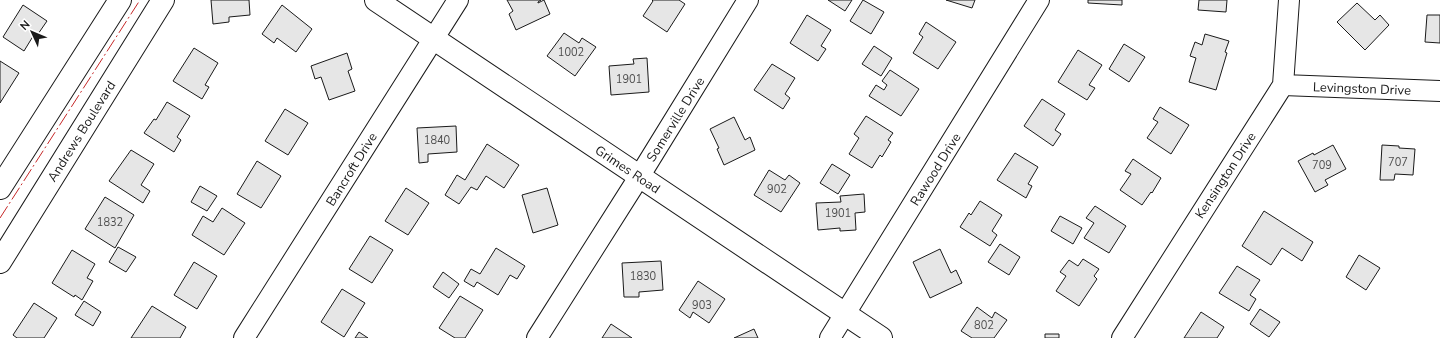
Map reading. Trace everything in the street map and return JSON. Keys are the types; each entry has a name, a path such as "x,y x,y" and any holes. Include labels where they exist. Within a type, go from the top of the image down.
{"street":[{"path":"0,188 120,0"},
{"name":"Andrews Boulevard","path":"0,262 163,0"},
{"name":"Grimes Road","path":"376,0 882,338"},
{"name":"Bancroft Drive","path":"244,338 458,0"},
{"name":"Somerville Drive","path":"537,338 639,177 748,0"},
{"name":"Rawood Drive","path":"830,338 1039,0"},
{"name":"Kensington Drive","path":"1122,338 1283,85 1289,0"},
{"name":"Levingston Drive","path":"1283,85 1440,91"}],"building":[{"path":"211,0 249,0 250,15 229,17 229,22 213,24"},
{"path":"507,0 541,0 538,3 544,0 550,14 516,30 509,14 513,11"},
{"path":"652,0 679,0 685,4 667,32 643,16 653,1"},
{"path":"828,0 852,0 845,11"},
{"path":"863,0 884,12 871,34 850,21"},
{"path":"946,0 975,0 972,8"},
{"path":"1088,0 1122,0 1122,5 1088,3"},
{"path":"1199,0 1227,0 1226,12 1198,10"},
{"path":"1357,3 1375,20 1380,15 1389,25 1365,50 1337,22"},
{"path":"23,5 47,21 38,34 35,33 24,51 3,37"},
{"path":"282,5 312,29 296,52 277,38 274,43 262,34"},
{"path":"807,15 831,30 821,46 826,49 818,61 790,43"},
{"path":"1427,15 1440,15 1440,43 1425,42"},
{"path":"926,22 956,42 938,69 913,53 923,37 919,34"},
{"path":"564,33 579,43 582,38 596,47 575,76 547,56"},
{"path":"1205,34 1229,41 1216,90 1189,82 1196,58 1190,56 1195,42 1202,45"},
{"path":"1124,44 1145,57 1129,82 1109,69"},
{"path":"874,46 892,58 881,76 862,64"},
{"path":"194,48 218,63 205,85 209,87 202,99 173,81"},
{"path":"1078,50 1102,65 1089,85 1095,88 1087,100 1058,82"},
{"path":"347,53 352,69 348,71 355,91 329,100 321,77 315,79 311,66"},
{"path":"647,58 649,92 611,95 609,66 634,64 633,59"},
{"path":"0,61 19,73 0,103"},
{"path":"772,64 795,78 785,94 790,98 783,109 754,90"},
{"path":"890,70 919,89 901,116 869,96 876,85 884,90 887,85 882,81"},
{"path":"1042,99 1065,114 1055,130 1061,134 1053,146 1024,126"},
{"path":"167,102 190,116 177,137 181,140 174,152 144,133 154,119 156,120"},
{"path":"1160,107 1189,125 1171,154 1147,138 1158,122 1153,119"},
{"path":"285,109 308,123 288,155 265,141"},
{"path":"866,116 893,133 888,140 891,142 882,157 880,155 872,168 849,154 859,138 854,134"},
{"path":"734,117 745,140 750,137 755,150 724,165 717,149 719,148 710,129"},
{"path":"456,126 457,152 428,154 428,162 419,163 417,128"},
{"path":"487,144 519,165 504,188 486,176 477,190 471,187 459,204 445,195 457,175 465,180"},
{"path":"1333,145 1346,169 1325,180 1328,185 1315,192 1298,161"},
{"path":"1382,145 1415,149 1413,175 1395,174 1394,180 1380,180"},
{"path":"131,150 154,164 141,185 150,191 143,203 109,181"},
{"path":"1015,153 1038,167 1028,184 1032,186 1026,198 997,180"},
{"path":"1133,159 1161,178 1152,193 1151,192 1142,205 1120,190 1131,174 1125,171"},
{"path":"257,161 281,176 261,208 237,194"},
{"path":"832,164 850,175 838,194 820,183"},
{"path":"769,170 785,180 789,175 800,183 781,212 754,195"},
{"path":"200,186 217,196 207,211 191,202"},
{"path":"406,188 429,203 408,235 385,221"},
{"path":"547,188 558,225 533,233 522,195"},
{"path":"864,194 865,212 855,213 856,230 840,231 840,228 818,230 816,203 841,202 840,196"},
{"path":"105,197 134,215 115,248 85,229"},
{"path":"980,201 1002,215 992,231 997,235 990,246 960,227 969,213 971,215"},
{"path":"1095,206 1126,226 1109,253 1084,238 1094,223 1086,218"},
{"path":"222,208 245,223 224,255 192,235 203,216 213,222"},
{"path":"1264,211 1313,242 1302,261 1282,248 1271,265 1242,246"},
{"path":"1060,216 1082,228 1073,244 1051,231"},
{"path":"370,236 393,250 372,283 349,269"},
{"path":"1000,244 1020,257 1009,275 988,262"},
{"path":"118,247 136,257 126,272 109,262"},
{"path":"496,248 525,266 517,279 510,275 498,295 477,282 474,287 464,281 471,269 480,274"},
{"path":"940,249 951,273 956,270 962,283 930,298 913,262"},
{"path":"72,250 95,264 87,278 93,281 82,300 75,295 74,297 52,283"},
{"path":"1359,255 1380,268 1366,290 1346,277"},
{"path":"1083,259 1099,269 1094,276 1097,279 1079,306 1056,291 1066,276 1060,272 1069,260 1078,266"},
{"path":"661,261 663,290 639,292 639,297 624,297 622,263"},
{"path":"194,262 217,276 197,309 174,295"},
{"path":"1237,266 1260,280 1250,295 1256,299 1249,311 1219,293"},
{"path":"443,272 459,284 449,298 433,287"},
{"path":"698,281 725,299 709,323 693,312 690,318 679,310"},
{"path":"342,289 365,303 344,337 321,322"},
{"path":"460,296 483,310 465,338 455,338 439,328"},
{"path":"84,301 101,312 93,326 75,315"},
{"path":"34,303 57,318 44,338 17,338 13,335"},
{"path":"152,306 186,327 180,338 131,338"},
{"path":"977,307 992,318 995,312 1007,320 994,338 972,338 961,331"},
{"path":"1260,309 1280,322 1269,337 1250,324"},
{"path":"1201,312 1224,327 1217,338 1184,338"},
{"path":"611,324 632,338 602,338"},
{"path":"754,329 758,338 734,338"},
{"path":"359,332 368,338 355,338"},
{"path":"1045,334 1059,334 1059,338 1045,338"}],"power":[{"path":"0,218 140,0"}]}
